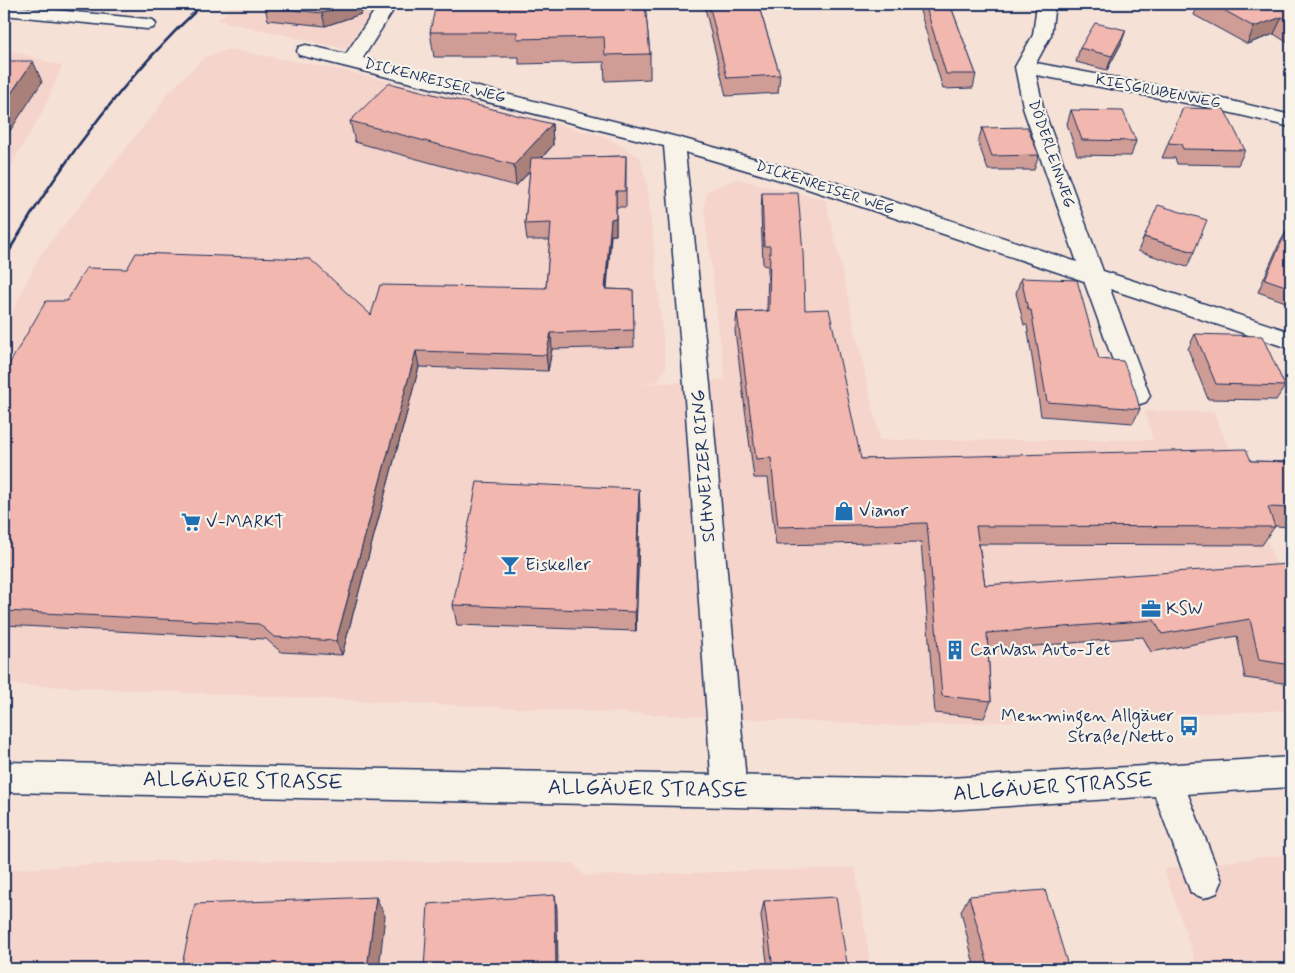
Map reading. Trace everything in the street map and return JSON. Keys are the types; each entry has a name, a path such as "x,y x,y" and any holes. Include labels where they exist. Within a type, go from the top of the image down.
{"street":[{"name":"DICKENREISER WEG","path":"351,61 388,4"},
{"path":"1025,67 1042,35 1046,4"},
{"path":"4,10 147,24"},
{"name":"DICKENREISER WEG","path":"306,51 674,142 798,178 1291,341"},
{"name":"KIESGRUBENWEG","path":"1025,67 1194,98 1291,121"},
{"name":"DÖDERLEINWEG","path":"1025,67 1034,111 1137,396"},
{"name":"SCHWEIZER RING","path":"674,142 695,348 717,654 726,731 729,790"},
{"name":"ALLGÄUER STRASSE","path":"4,777 933,795 1291,772"},
{"path":"1166,780 1204,881"}],"shaded area":[{"path":"235,4 376,4 367,23 346,49 218,20"},
{"path":"230,49 346,71 604,136 640,157 648,190 666,367 658,381 641,384 725,380 704,207 707,191 737,179 826,200 880,440 1153,440 1145,411 1214,412 1291,599 1291,710 901,726 4,684 4,328 40,255 160,106 166,95 205,57"},
{"path":"4,51 12,51 62,66 43,111 4,177"},
{"path":"1291,854 1291,969 1198,969 1164,869"},
{"path":"170,860 572,863 585,876 855,868 871,969 4,969 4,870"}],"building":[{"path":"268,4 350,4 322,13 265,7"},
{"path":"436,4 645,4 650,54 605,55 604,37 517,39 517,32 430,32"},
{"path":"709,4 758,4 780,75 727,78"},
{"path":"925,4 950,4 976,74 946,74"},
{"path":"1213,4 1291,4 1291,22 1282,17 1254,27"},
{"path":"1095,23 1126,30 1112,56 1080,48"},
{"path":"4,61 33,61 4,104"},
{"path":"389,83 552,124 514,165 350,121"},
{"path":"1183,108 1224,109 1245,150 1183,149 1181,144 1168,143"},
{"path":"1071,110 1123,111 1136,141 1082,140"},
{"path":"1027,127 1039,155 992,156 982,128"},
{"name":"V-MARKT","path":"626,156 625,191 616,191 616,218 611,219 605,289 633,290 634,330 551,333 546,355 416,351 336,641 274,637 259,624 4,611 4,373 46,301 67,301 86,268 127,269 136,253 310,259 371,315 380,285 546,288 551,223 525,224 531,158"},
{"path":"762,193 798,193 805,310 829,309 861,459 1246,449 1251,461 1291,462 1291,508 1268,507 1275,527 976,526 985,585 1289,564 1291,570 1291,665 1259,660 1250,619 1162,634 1154,620 987,633 991,701 942,696 927,523 778,527 771,458 756,459 737,312 769,311 770,246 764,246"},
{"path":"1158,205 1207,220 1194,252 1144,237"},
{"path":"1286,232 1291,242 1291,288 1265,279"},
{"path":"1021,278 1077,280 1099,359 1123,361 1135,390 1140,409 1047,402 1031,310 1028,310"},
{"path":"1195,334 1262,336 1285,386 1216,384"},
{"path":"477,482 639,489 635,612 453,605"},
{"path":"1045,890 1069,969 989,969 969,896"},
{"path":"555,895 556,969 424,969 428,904"},
{"path":"376,897 367,969 181,969 195,904"},
{"path":"836,897 848,969 773,969 764,901"}],"railway":[{"path":"10,249 52,182 98,119 148,60 203,4"},
{"path":"4,259 11,247"}],"place":[{"name":"Vianor","path":"844,511"},
{"name":"V-MARKT","path":"191,522"},
{"name":"Eiskeller","path":"510,565"},
{"name":"KSW","path":"1151,609"},
{"name":"CarWash Auto-Jet","path":"955,650"},
{"name":"Memmingen Allgäuer Straße/Netto","path":"1189,726"}]}
